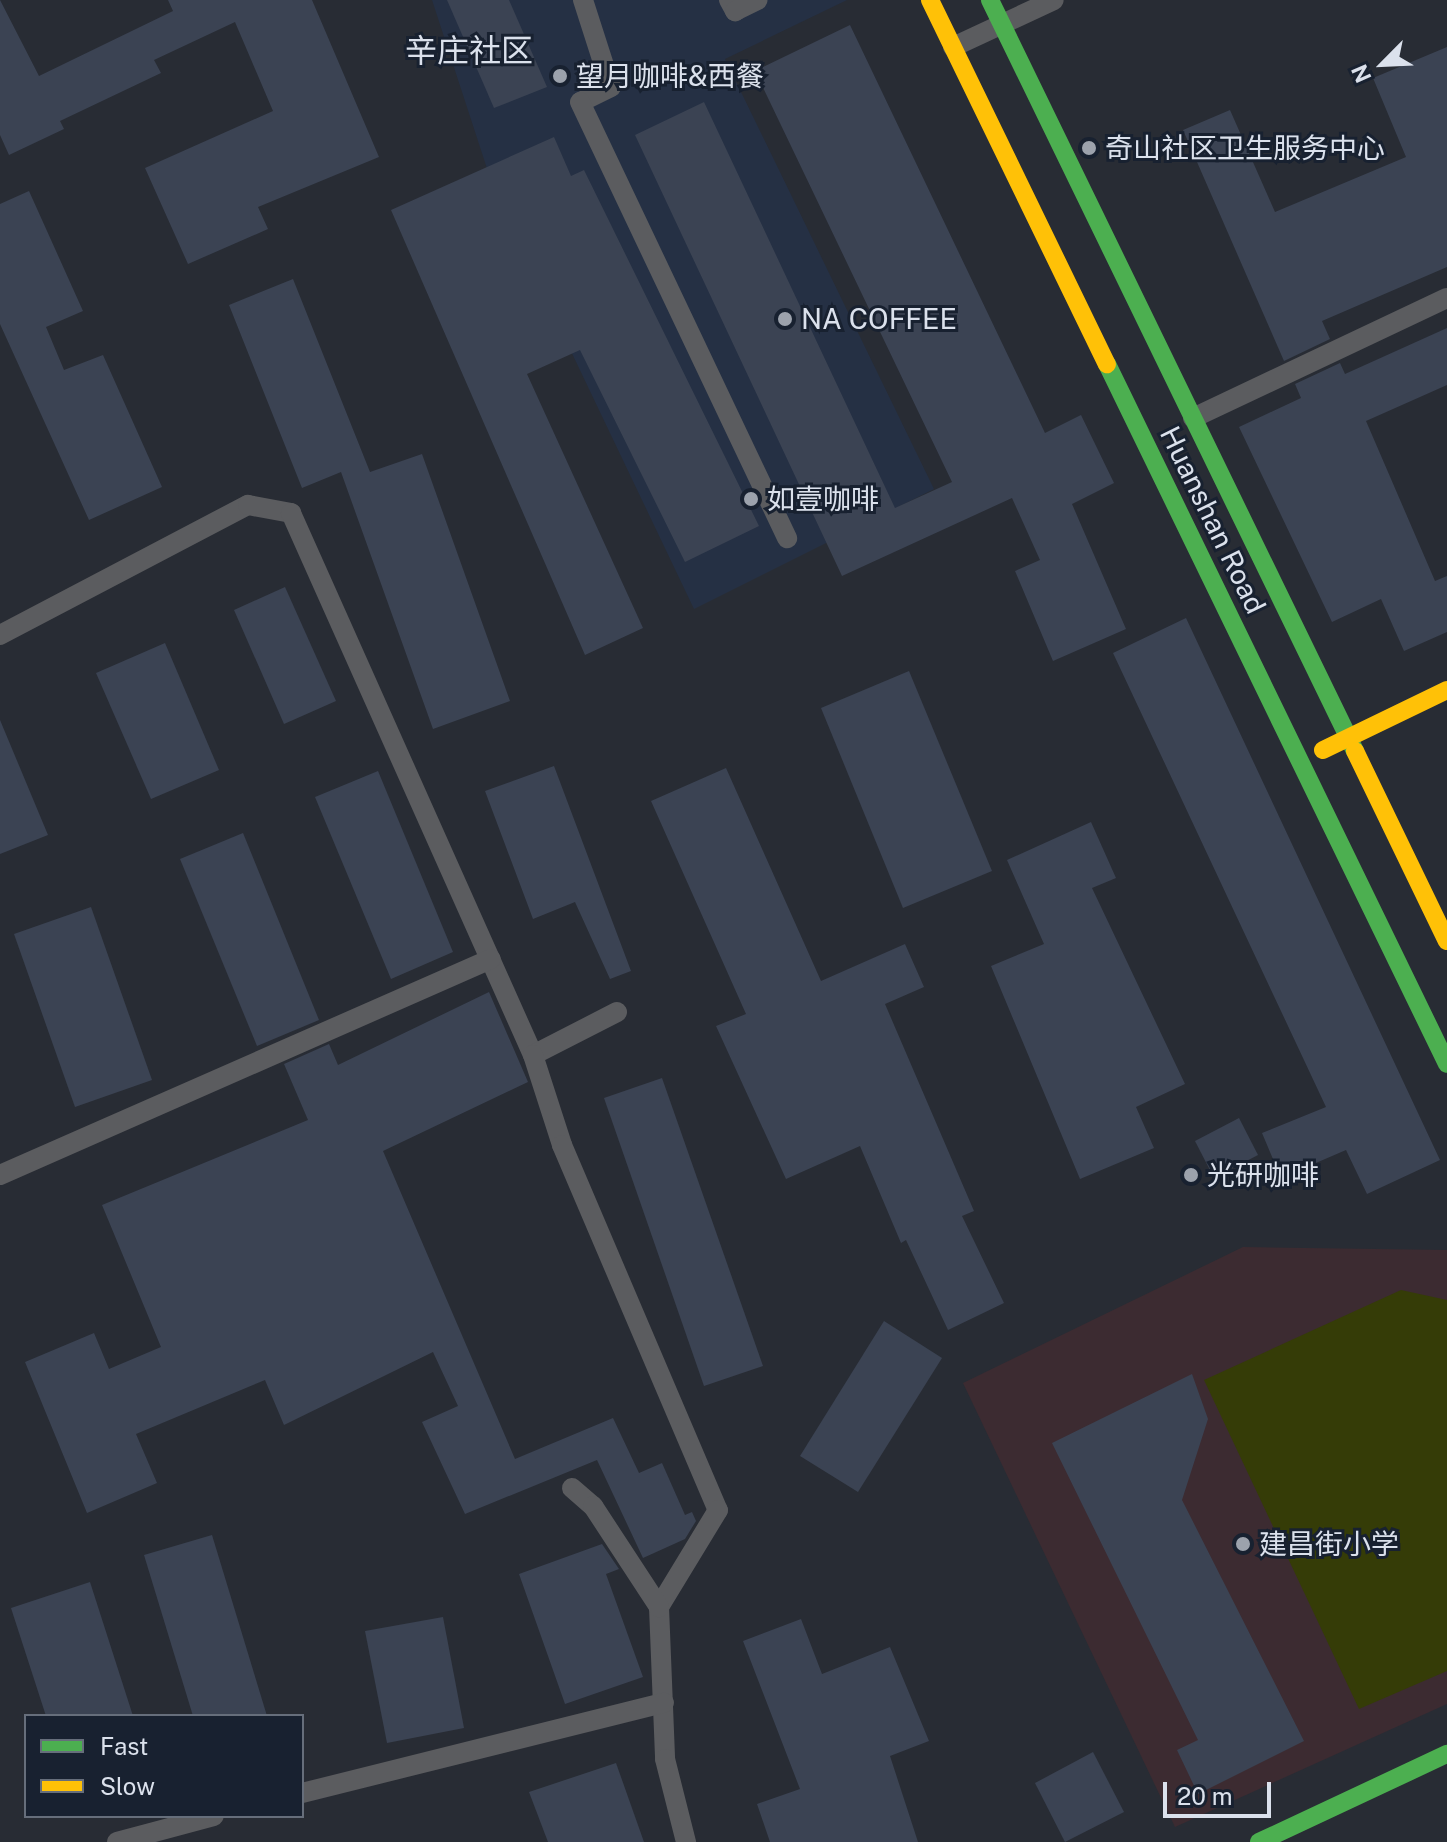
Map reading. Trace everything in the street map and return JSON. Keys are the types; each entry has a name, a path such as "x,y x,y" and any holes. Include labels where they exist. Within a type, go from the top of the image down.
{"main road":[{"name":"Huanshan Road","path":"930,0 1447,1064"},
{"name":"Huanshan Road","path":"990,0 1447,941"},
{"path":"1298,761 1447,690"},
{"path":"1259,1842 1447,1754"}],"lane":[{"path":"583,0 611,87 580,102 787,538"},
{"path":"729,0 735,11 758,0"},
{"path":"953,47 1054,0"},
{"path":"1193,418 1447,298"},
{"path":"0,635 248,505 291,513 533,1055 562,1145 718,1510 659,1607"},
{"path":"0,1175 491,959"},
{"path":"533,1055 617,1012"},
{"path":"572,1488 593,1506 659,1607 665,1759 686,1842"},
{"path":"304,1793 664,1703"},
{"path":"117,1842 207,1818"}],"shaded area":[{"path":"432,0 847,0 725,59 934,489 694,609 494,190"},
{"name":"建昌街小学","path":"1243,1247 1447,1250 1447,1704 1175,1827 963,1383"}],"green space":[{"path":"1401,1290 1447,1300 1447,1671 1359,1709 1204,1380"}],"building":[{"path":"0,0 39,76 173,11 168,0 312,0 379,157 258,207 268,229 188,264 145,168 273,111 235,22 154,60 161,73 60,121 64,129 9,155 0,135"},
{"path":"447,0 509,0 547,87 494,108"},
{"path":"850,25 1045,433 1081,415 1114,483 1072,504 1126,629 1053,661 1015,571 1040,560 1012,498 842,576 635,135 704,102 895,508 952,482 755,71"},
{"path":"1447,47 1447,267 1322,321 1330,339 1284,361 1183,130 1230,110 1275,212 1406,157 1373,78"},
{"path":"554,137 571,176 584,170 759,526 685,562 580,350 527,374 643,628 585,655 391,210"},
{"path":"29,191 83,311 46,327 64,370 103,355 162,487 89,520 0,324 0,204"},
{"path":"293,279 370,472 422,454 510,701 433,729 341,472 302,488 229,305"},
{"path":"1447,328 1447,385 1366,421 1435,581 1447,576 1447,632 1404,651 1381,599 1332,622 1239,427 1301,398 1295,384 1340,363 1345,374"},
{"path":"285,587 336,701 284,724 234,610"},
{"path":"1186,618 1440,1160 1367,1194 1346,1150 1281,1178 1262,1133 1326,1107 1113,653"},
{"path":"165,643 219,770 151,799 96,673"},
{"path":"909,671 992,871 903,908 821,708"},
{"path":"0,720 48,835 0,854"},
{"path":"554,766 631,971 610,979 575,902 533,919 485,791"},
{"path":"726,768 821,981 905,944 924,987 885,1004 974,1211 962,1216 1004,1303 948,1330 906,1240 901,1243 860,1146 786,1179 716,1026 746,1014 651,801"},
{"path":"378,771 453,952 391,979 315,797"},
{"path":"1091,822 1116,878 1092,888 1185,1084 1136,1107 1154,1148 1080,1179 991,966 1044,944 1007,860"},
{"path":"243,833 319,1020 257,1046 180,859"},
{"path":"91,907 152,1080 75,1107 14,934"},
{"path":"489,992 528,1082 383,1151 515,1459 613,1418 639,1473 662,1463 685,1515 692,1512 696,1521 685,1539 643,1558 597,1460 465,1514 422,1422 458,1406 433,1352 284,1425 265,1380 136,1434 157,1483 87,1513 25,1362 94,1333 109,1369 161,1347 102,1205 308,1120 284,1064 329,1044 338,1065"},
{"path":"662,1078 763,1366 704,1386 604,1098"},
{"path":"1239,1118 1258,1155 1214,1178 1195,1141"},
{"path":"884,1321 942,1358 858,1492 800,1456"},
{"path":"1192,1374 1208,1419 1182,1500 1304,1741 1198,1794 1177,1750 1198,1740 1052,1443"},
{"path":"212,1535 266,1714 192,1714 144,1555"},
{"path":"602,1544 619,1569 606,1574 643,1677 565,1704 519,1574"},
{"path":"90,1582 132,1714 45,1714 11,1608"},
{"path":"443,1617 464,1728 387,1743 365,1631"},
{"path":"801,1619 822,1674 890,1647 929,1741 890,1756 918,1842 770,1842 757,1804 800,1789 743,1641"},
{"path":"1093,1752 1124,1812 1065,1842 1035,1783"},
{"path":"616,1763 644,1842 548,1842 529,1792"}],"traffic: fast":[{"path":"990,0 1355,751"},
{"path":"1107,364 1447,1064"},
{"path":"1259,1842 1447,1754"}],"traffic: slow":[{"path":"930,0 1107,364"},
{"path":"1323,750 1447,690"},
{"path":"1355,751 1447,941"}],"place":[{"name":"望月咖啡&西餐","path":"560,76"},
{"name":"奇山社区卫生服务中心","path":"1089,148"},
{"name":"NA COFFEE","path":"785,319"},
{"name":"如壹咖啡","path":"751,499"},
{"name":"光研咖啡","path":"1191,1175"},
{"name":"建昌街小学","path":"1243,1544"}],"district":[{"name":"辛庄社区","path":"469,51"}]}
